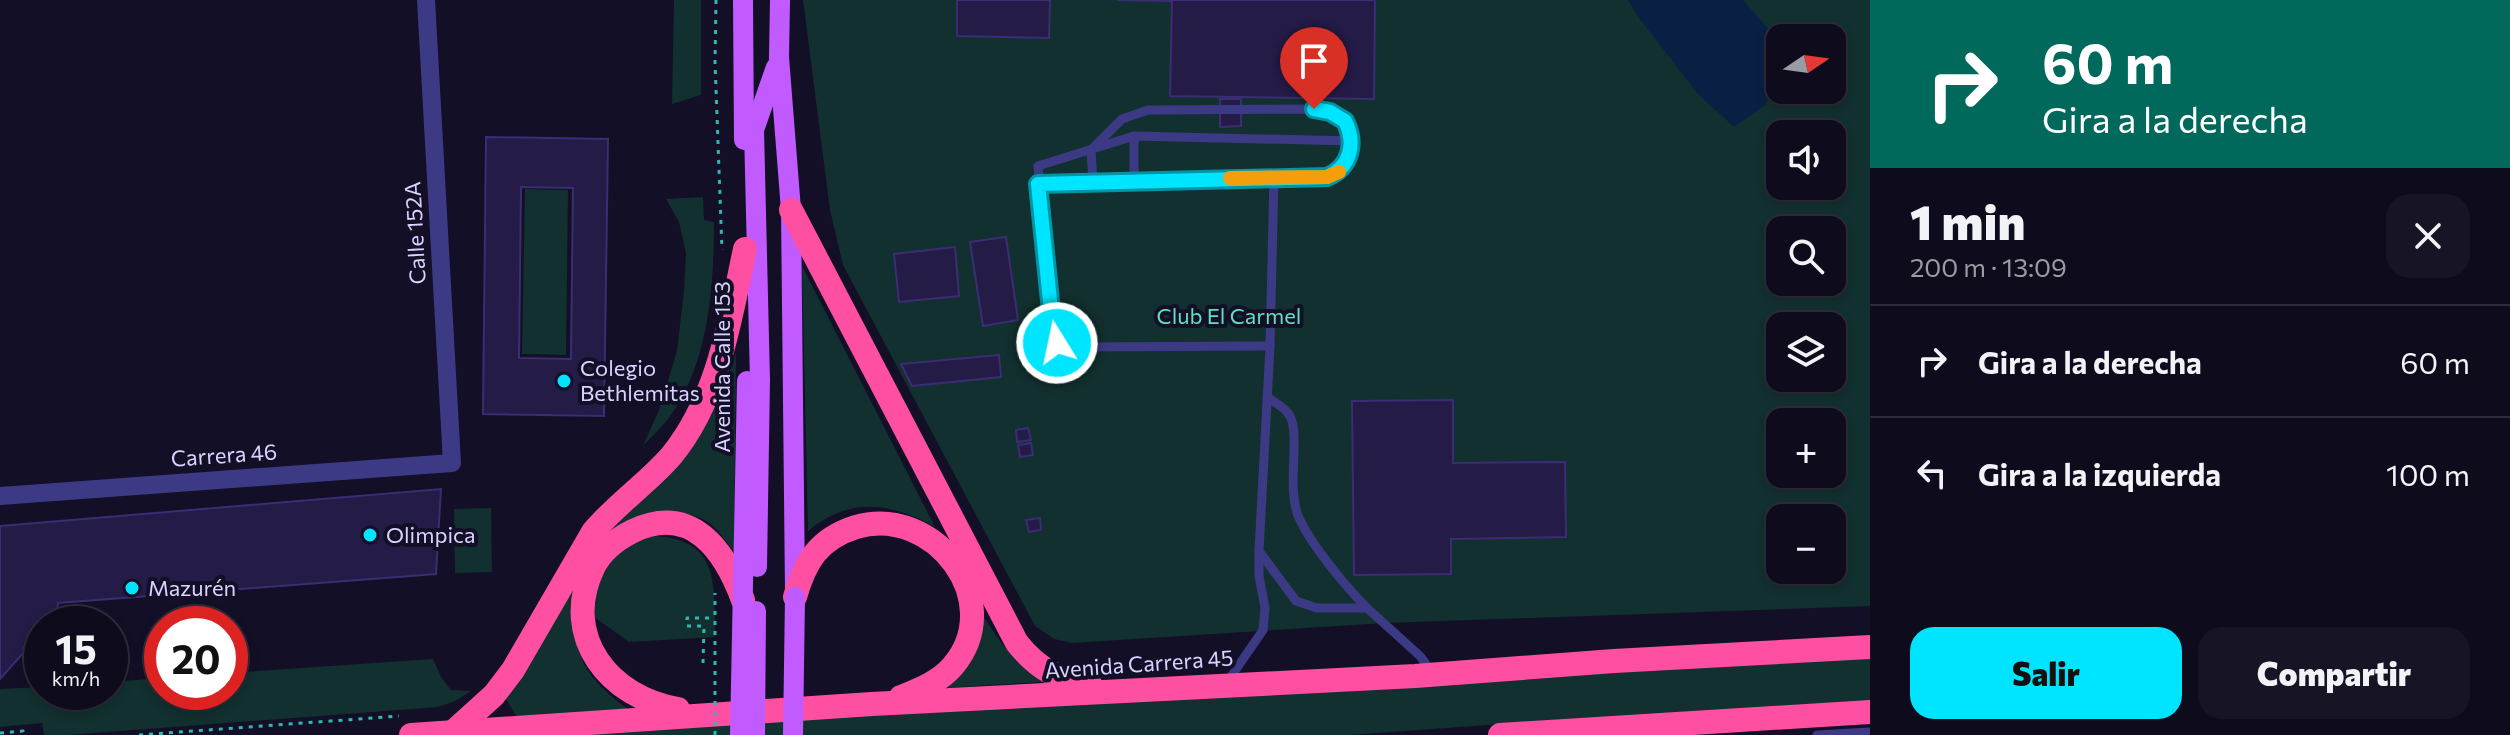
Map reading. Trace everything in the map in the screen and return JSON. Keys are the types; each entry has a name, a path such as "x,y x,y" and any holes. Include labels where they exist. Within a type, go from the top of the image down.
{"highway":[{"path":"791,210 1017,643 1033,662 1053,675 1081,683 1141,690"},
{"path":"452,733 500,689 593,532 609,513 650,478 688,431 710,388 720,359 745,249"},
{"path":"718,725 661,707 620,687 591,651 586,637 584,598 593,568 611,544 644,526 661,522 697,531 714,544 726,559 743,600"},
{"path":"795,597 807,563 817,550 847,530 864,525 901,526 919,532 942,548 959,570 970,605 971,624 959,659 925,688 872,704"},
{"name":"Avenida Carrera 45","path":"406,726 452,733 718,725 872,704 1434,675 1614,661 1870,647"},
{"path":"1500,735 1870,712"}],"main road":[{"name":"Avenida Calle 153","path":"740,735 753,380 745,249 743,0"},
{"name":"Avenida Calle 153","path":"780,0 779,57 791,210 795,380 793,735"},
{"name":"Avenida Calle 153","path":"755,735 754,130 779,57"}],"street":[{"name":"Calle 152A","path":"426,0 452,463"},
{"name":"Carrera 46","path":"0,496 452,463"}],"lane":[{"path":"1038,184 1327,177 1338,172 1350,152 1352,141 1345,121 1330,112 1314,109 1148,110 1122,119 1091,150 1093,182"},
{"path":"1270,346 1103,348 1068,347 1057,343 1053,330 1038,166 1134,136 1352,141"},
{"path":"1134,136 1134,181"},
{"path":"1227,684 1263,630 1265,608 1259,576 1259,551 1270,346 1274,177"},
{"path":"1267,397 1286,409 1292,420 1293,491 1299,519 1349,590 1420,656 1434,675"},
{"path":"1259,551 1296,601 1317,608 1367,608"},
{"path":"1817,735 1870,732"}],"path":[{"path":"716,0 721,255"},
{"path":"715,593 718,725"},
{"path":"703,663 704,626 687,626 687,618 715,618"},
{"path":"139,735 406,726"},
{"path":"0,733 23,731 23,735"}],"green space":[{"path":"674,0 701,0 701,95 672,104"},
{"name":"Club El Carmel","path":"803,0 1870,0 1870,606 1385,623 1072,643 1054,639 1035,626 843,265 830,210"},
{"path":"525,189 568,190 566,355 522,354"},
{"path":"703,197 704,220 714,222 714,247 710,298 701,350 682,397 668,419 643,446 659,410 677,351 684,291 686,253 679,222 666,199"},
{"path":"802,266 935,527 902,512 870,507 839,513 808,531"},
{"path":"736,353 734,551 714,527 689,515 661,515 607,532 700,434 716,406"},
{"path":"491,508 492,572 455,573 454,509"},
{"path":"648,536 671,538 688,544 700,553 713,581 715,637 629,642 594,617 597,582 618,551"},
{"path":"577,572 576,635 579,650 594,679 629,710 517,718 505,697"},
{"path":"977,607 1014,658 1043,682 942,688"},
{"path":"1870,657 1870,703 1584,718 1350,735 519,735"},
{"path":"433,659 451,690 471,691 438,707 67,735 44,735 42,723 0,727 0,689 24,688 24,710 128,710 128,681 144,679 144,710 248,710 248,672"}],"water":[{"path":"1628,0 1743,0 1766,26 1764,106 1734,127 1698,94"}],"building":[{"path":"957,0 1050,0 1049,38 957,36"},
{"path":"1117,0 1375,0 1374,99 1170,96 1172,1"},
{"path":"1220,99 1241,99 1241,126 1220,127"},
{"path":"486,137 608,139 604,416 483,414","holes":["521,187 573,188 571,359 519,358"]},
{"path":"1006,237 1018,320 983,326 970,242"},
{"path":"955,247 959,296 899,302 894,254"},
{"path":"999,355 1001,377 912,386 901,364"},
{"path":"1453,400 1453,463 1565,462 1566,537 1451,539 1451,574 1354,575 1352,401"},
{"path":"1028,428 1031,440 1017,442 1016,430"},
{"path":"1031,443 1033,455 1020,457 1018,445"},
{"name":"Mazurén","path":"441,489 436,574 58,603 58,606 24,606 24,652 0,679 0,526"},
{"path":"1040,518 1041,530 1029,532 1026,520"}],"slow traffic":[{"path":"1230,178 1327,177 1339,172"}],"place":[{"name":"Colegio Bethlemitas","path":"564,381"},
{"name":"Olimpica","path":"370,535"},
{"name":"Mazurén","path":"132,588"}],"route":[{"path":"1057,343 1053,330 1038,184 1327,177 1338,172 1345,163 1352,141 1345,121 1330,112 1314,109"}]}
